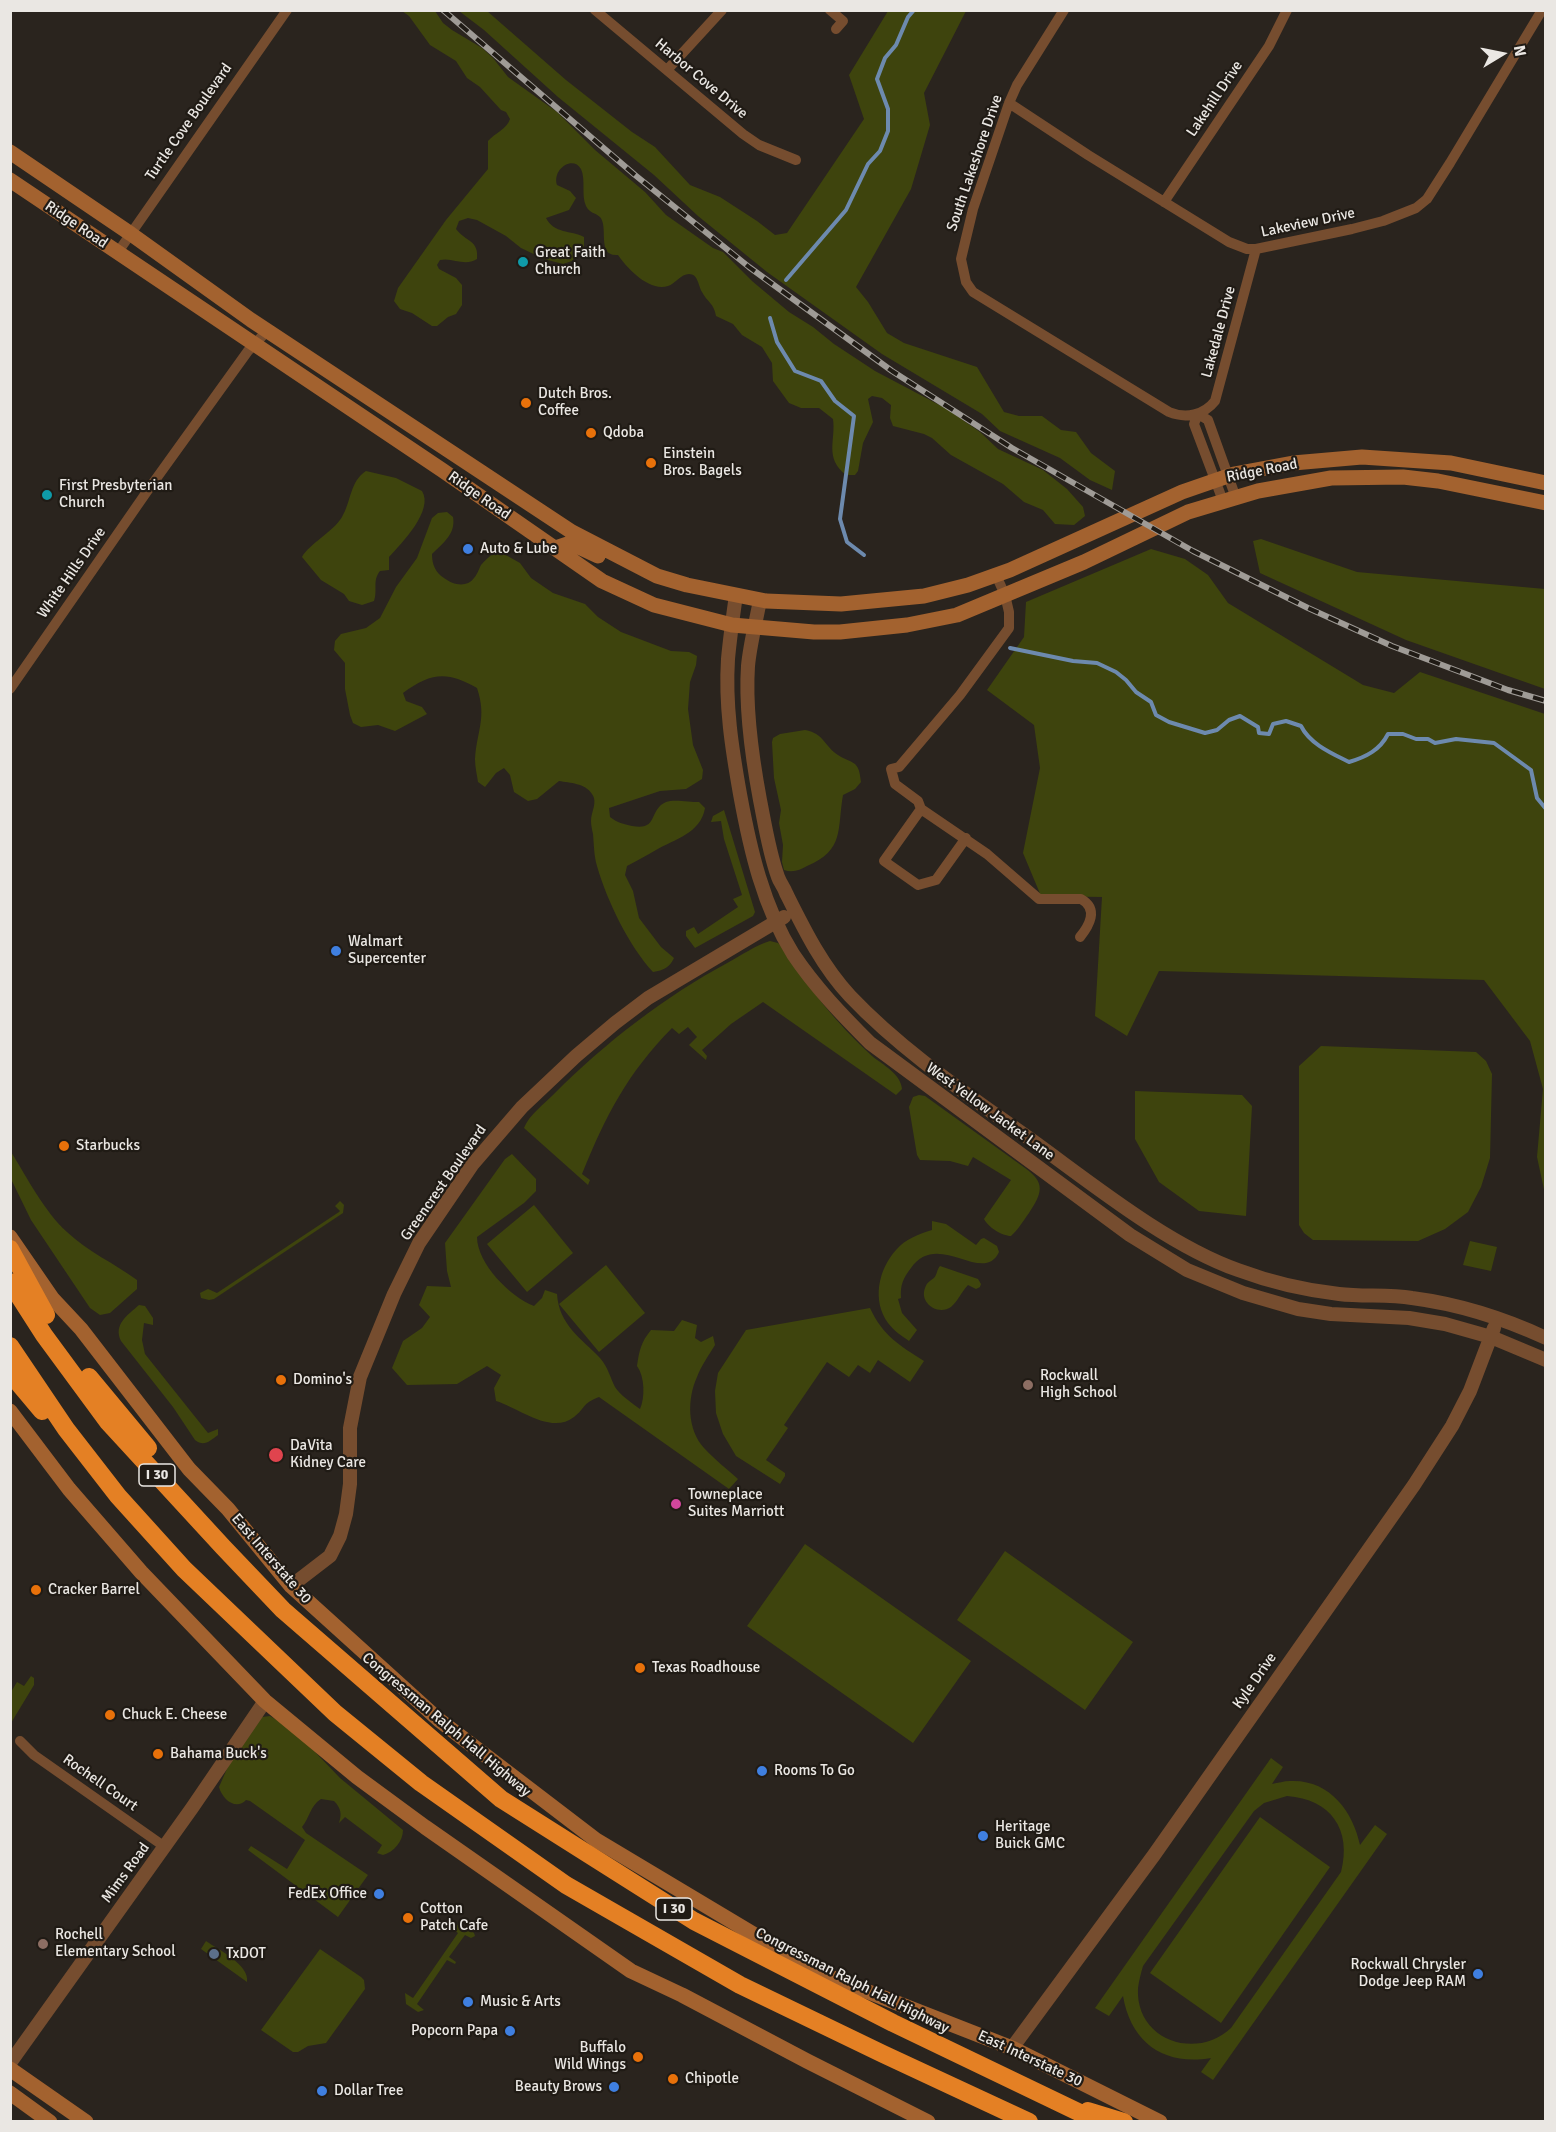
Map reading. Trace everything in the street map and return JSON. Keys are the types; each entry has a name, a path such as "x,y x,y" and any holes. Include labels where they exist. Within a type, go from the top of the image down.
{"highway":[{"path":"10,1250 36,1300 70,1355 219,1534 295,1610 326,1649"},
{"name":"Congressman Ralph Hall Highway","path":"10,1282 44,1335 108,1422 283,1610 501,1799 694,1921 893,2023 1099,2121"},
{"name":"I 30","path":"10,1346 66,1429 118,1496 184,1569 335,1713 421,1783 566,1886 740,1985 1029,2121"},
{"path":"10,1373 106,1491 184,1569"},
{"path":"883,2054 1002,2121"},
{"path":"1063,2104 1124,2121"}],"main road":[{"name":"Ridge Road","path":"10,152 131,234 267,331 572,532 657,576 687,585 760,600 841,604 924,596 996,575 1182,492 1222,478 1293,463 1362,457 1451,463 1545,483"},
{"name":"Ridge Road","path":"10,180 455,479 602,581 645,601 732,625 840,632 907,625 957,615 1084,562 1188,512 1258,491 1331,478 1403,477 1470,486 1545,503"},
{"path":"555,548 573,544 626,570 657,576"},
{"name":"East Interstate 30","path":"10,1237 52,1298 81,1329 189,1469 228,1509 291,1586 439,1720 596,1840 815,1971 1012,2048 1160,2121"},
{"path":"10,1411 69,1489 141,1572 265,1701 357,1777 631,1971 928,2121"},
{"path":"10,2069 86,2121"},
{"path":"10,2093 50,2121"}],"street":[{"name":"Turtle Cove Boulevard","path":"118,252 286,10"},
{"name":"Harbor Cove Drive","path":"594,10 759,145 796,160"},
{"path":"667,70 722,10"},
{"path":"830,10 843,21 836,29"},
{"name":"South Lakeshore Drive","path":"1064,10 1017,85 1009,103 973,208 962,248 961,259 966,282 973,292 1169,412 1178,416 1198,414"},
{"name":"Lakehill Drive","path":"1164,202 1269,46 1287,10"},
{"name":"Lakeview Drive","path":"1009,103 1229,242 1247,249 1256,249 1383,221 1408,212 1427,199 1542,10"},
{"name":"Lakedale Drive","path":"1198,414 1209,409 1215,401 1256,249"},
{"name":"White Hills Drive","path":"10,688 253,344 267,331"},
{"path":"1198,414 1208,420 1222,478 1230,499"},
{"path":"455,479 466,463"},
{"path":"996,575 1005,595 1009,612 1008,628 960,695 899,767 891,770 894,784 918,801 921,809 966,838 1039,899 1081,899 1086,902 1089,906 1090,924 1080,937"},
{"name":"West Yellow Jacket Lane","path":"736,595 728,659 730,739 747,835 776,921 793,953 824,995 875,1047 1130,1235 1187,1270 1243,1293 1298,1309 1331,1314 1409,1318 1436,1322 1491,1337 1545,1360"},
{"name":"West Yellow Jacket Lane","path":"760,600 748,667 753,767 778,880 794,912 829,969 877,1023 927,1065 1060,1161 1193,1251 1238,1270 1291,1286 1340,1294 1409,1297 1476,1311 1545,1338"},
{"path":"921,809 884,861 918,885 936,880 966,838"},
{"name":"Greencrest Boulevard","path":"291,1586 330,1557 340,1536 350,1484 350,1428 364,1367 394,1293 420,1243 472,1165 522,1107 615,1023 648,998 794,912"},
{"name":"Kyle Drive","path":"1012,2048 1154,1855 1410,1491 1452,1426 1470,1391 1498,1318"},
{"name":"Mims Road","path":"10,2063 165,1847 265,1701"},
{"name":"Rochell Court","path":"20,1741 34,1755 165,1847"}],"green space":[{"path":"402,11 435,11 443,23 482,48 508,77 557,112 595,150 645,192 666,215 713,248 723,252 752,281 789,312 875,371 947,409 980,432 998,449 1043,470 1067,489 1083,507 1085,516 1074,525 1055,524 1043,510 1024,502 1003,484 951,455 932,438 893,426 890,418 891,405 882,398 872,396 868,399 873,422 863,443 858,471 855,475 846,475 839,469 833,455 833,419 819,408 801,408 789,403 773,381 772,363 762,347 742,335 733,324 716,316 714,308 692,274 686,274 668,286 653,286 639,278 618,255 607,251 604,227 600,217 586,206 581,169 573,163 560,169 556,179 557,185 570,191 576,198 569,210 546,218 553,227 584,237 584,246 572,261 563,264 544,259 521,248 506,236 477,220 468,218 459,221 456,229 474,245 477,259 468,262 440,260 437,265 439,269 456,278 462,285 462,305 456,314 437,326 432,326 412,313 400,309 394,301 398,288 446,220 488,169 488,141 506,126 510,119 506,112 501,110 480,87 467,78 456,61 430,45 409,16"},
{"path":"459,11 487,11 566,80 632,132 655,147 690,185 720,197 775,235 787,233 864,119 849,75 888,11 966,11 924,93 930,125 911,189 856,287 887,333 904,343 977,367 1004,412 1019,416 1042,416 1061,430 1076,432 1091,453 1115,471 1112,490 1090,480 1060,458 1000,431 982,414 882,354 767,272 698,216 654,175 558,97 484,30"},
{"path":"366,471 396,478 422,491 425,499 424,507 415,526 389,557 389,570 380,571 378,575 374,601 362,605 349,601 344,594 321,580 302,557 342,517 357,480"},
{"path":"447,512 453,517 453,528 448,538 432,554 433,564 441,576 456,584 468,583 475,577 481,565 495,552 504,554 520,563 531,578 553,593 585,604 598,617 621,632 671,651 689,652 697,656 690,682 688,709 693,745 703,770 702,779 686,789 660,791 609,808 610,817 616,821 640,827 650,823 660,806 669,801 699,802 705,808 703,817 693,829 627,866 625,875 633,891 639,918 661,947 674,958 663,969 653,972 644,961 627,936 601,880 595,858 591,821 594,797 589,790 577,784 559,781 537,799 528,801 514,792 510,775 504,768 496,773 485,787 478,782 475,759 481,708 477,688 467,682 448,677 431,678 403,693 406,701 422,707 427,714 395,731 378,725 361,727 353,723 345,689 345,663 334,650 335,641 341,634 366,628 380,618 396,587 417,558 432,518 438,513"},
{"path":"1261,539 1357,572 1545,589 1545,689 1406,640 1260,573 1253,541"},
{"path":"1151,549 1185,559 1208,575 1228,603 1363,685 1394,693 1420,672 1545,714 1545,1194 1537,1157 1543,1089 1530,1041 1484,980 1159,971 1127,1036 1095,1016 1102,897 1041,896 1023,853 1040,768 1034,725 987,690 1024,637 1026,602"},
{"path":"805,730 817,734 833,752 855,764 859,770 861,782 855,789 843,795 837,837 828,853 802,869 787,871 784,870 782,862 783,845 779,823 781,810 774,778 772,742 773,738 780,734"},
{"path":"724,810 755,912 753,916 695,948 686,936 686,931 694,927 698,934 738,907 733,899 742,895 724,839 721,821 711,822 713,816"},
{"path":"770,941 783,947 813,991 847,1031 872,1056 895,1074 902,1089 896,1095 763,1002 731,1024 702,1050 707,1056 706,1060 689,1045 697,1037 688,1027 679,1034 672,1028 642,1062 609,1114 582,1174 590,1180 588,1185 524,1128 533,1114 594,1056 659,1005 705,976"},
{"path":"1321,1046 1476,1052 1486,1061 1492,1074 1490,1158 1481,1187 1468,1212 1445,1229 1418,1241 1313,1240 1304,1233 1299,1225 1299,1066"},
{"path":"1135,1091 1242,1095 1252,1106 1246,1216 1199,1211 1159,1182 1135,1139"},
{"path":"925,1096 1032,1173 1036,1179 1040,1189 1037,1200 1011,1236 996,1230 984,1219 1011,1180 973,1157 968,1166 950,1161 920,1160 917,1155 909,1107 913,1097"},
{"path":"11,1152 59,1224 84,1246 137,1280 137,1289 110,1313 100,1315 90,1308 31,1220 11,1179"},
{"path":"512,1154 536,1179 536,1191 524,1203 477,1237 478,1247 489,1268 505,1287 534,1306 542,1298 545,1290 557,1294 566,1323 603,1361 617,1390 640,1409 643,1388 642,1376 637,1366 641,1347 651,1330 674,1331 682,1320 697,1325 695,1338 701,1342 713,1336 715,1345 694,1386 690,1414 698,1440 738,1479 729,1489 599,1397 589,1402 574,1417 565,1422 545,1422 496,1401 494,1388 501,1375 487,1366 457,1384 407,1385 392,1368 403,1341 422,1328 430,1317 419,1305 427,1286 451,1287 447,1271 445,1243 505,1159"},
{"path":"340,1201 344,1205 343,1213 214,1299 201,1298 200,1293 208,1289 217,1293 339,1212 335,1206"},
{"path":"534,1205 573,1253 527,1292 487,1244"},
{"path":"932,1221 946,1224 976,1245 984,1238 997,1246 999,1252 992,1261 982,1263 934,1254 922,1258 911,1268 903,1282 901,1298 898,1299 902,1313 917,1330 909,1341 888,1323 883,1314 879,1286 885,1267 896,1250 917,1235 932,1230"},
{"path":"1470,1241 1497,1247 1491,1271 1463,1265"},
{"path":"606,1265 645,1313 599,1352 559,1304"},
{"path":"940,1266 978,1279 980,1287 976,1289 968,1285 951,1307 941,1310 931,1307 925,1299 925,1288 935,1277"},
{"path":"139,1305 145,1306 153,1318 153,1325 144,1323 142,1340 145,1354 208,1433 218,1429 218,1435 210,1441 201,1443 195,1440 173,1407 121,1341 120,1325 126,1316"},
{"path":"870,1308 886,1333 899,1345 924,1361 910,1382 878,1360 870,1373 858,1365 849,1377 827,1362 784,1425 788,1428 766,1460 785,1473 780,1484 736,1456 723,1434 716,1413 715,1391 718,1373 746,1330"},
{"path":"805,1544 971,1661 913,1743 747,1626"},
{"path":"1005,1551 1133,1642 1085,1710 957,1620"},
{"path":"31,1676 34,1678 34,1685 11,1723 11,1692 17,1682 24,1686"},
{"path":"270,1716 294,1730 340,1778 403,1830 397,1846 383,1855 377,1853 382,1845 345,1817 339,1823 340,1811 334,1801 321,1799 315,1805 302,1827 306,1833 368,1875 338,1917 248,1850 251,1846 287,1869 305,1840 250,1801 246,1800 238,1804 230,1802 223,1796 219,1787 244,1730 262,1717"},
{"path":"1271,1758 1283,1767 1272,1784 1288,1781 1304,1782 1327,1791 1337,1799 1352,1820 1360,1845 1375,1825 1387,1834 1213,2080 1201,2072 1211,2058 1194,2060 1179,2058 1152,2048 1134,2027 1123,1996 1109,2016 1095,2008","holes":["1287,1796 1316,1803 1335,1819 1343,1843 1344,1857 1341,1872 1231,2028 1217,2038 1201,2043 1185,2044 1170,2040 1146,2021 1140,2006 1138,1988 1143,1966 1254,1811 1264,1803"]},
{"path":"1260,1817 1330,1867 1221,2023 1150,1973"},
{"path":"460,1924 475,1936 471,1938 465,1935 449,1957 456,1962 455,1964 447,1960 417,2004 424,2010 418,2012 406,2004 405,1993 413,1998 458,1933 450,1927"},
{"path":"206,1941 239,1964 247,1976 247,1982 201,1949"},
{"path":"320,1949 361,1977 364,1980 365,1989 326,2043 308,2046 298,2052 293,2052 261,2030"}],"waterway":[{"path":"786,280 846,210 868,164 880,151 888,131 888,109 877,79 885,58 896,45 908,17 914,10"},
{"path":"770,318 777,342 795,371 821,381 835,401 854,416 840,519 847,542 864,555"},
{"path":"1010,648 1073,661 1097,663 1116,672 1126,680 1136,692 1151,702 1156,715 1169,722 1205,733 1217,730 1229,720 1240,716 1258,727 1259,733 1269,734 1273,724 1286,721 1301,726 1315,743 1349,762 1372,752 1388,734 1403,734 1416,739 1428,739 1435,743 1456,739 1494,743 1531,770 1537,798 1546,809"}],"railway":[{"path":"443,10 635,175 749,267 892,371 1012,448 1193,551 1308,608 1392,646 1508,690 1546,701"}],"place":[{"name":"Great Faith Church","path":"523,262"},
{"name":"Dutch Bros. Coffee","path":"526,403"},
{"name":"Qdoba","path":"591,433"},
{"name":"Einstein Bros. Bagels","path":"651,463"},
{"name":"First Presbyterian Church","path":"47,495"},
{"name":"Auto & Lube","path":"468,549"},
{"name":"Walmart Supercenter","path":"336,951"},
{"name":"Starbucks","path":"64,1146"},
{"name":"Domino's","path":"281,1380"},
{"name":"Rockwall High School","path":"1028,1385"},
{"name":"DaVita Kidney Care","path":"276,1455"},
{"name":"Towneplace Suites Marriott","path":"676,1504"},
{"name":"Cracker Barrel","path":"36,1590"},
{"name":"Texas Roadhouse","path":"640,1668"},
{"name":"Chuck E. Cheese","path":"110,1715"},
{"name":"Bahama Buck's","path":"158,1754"},
{"name":"Rooms To Go","path":"762,1771"},
{"name":"Heritage Buick GMC","path":"983,1836"},
{"name":"FedEx Office","path":"379,1894"},
{"name":"Cotton Patch Cafe","path":"408,1918"},
{"name":"Rochell Elementary School","path":"43,1944"},
{"name":"TxDOT","path":"214,1954"},
{"name":"Rockwall Chrysler Dodge Jeep RAM","path":"1478,1974"},
{"name":"Music & Arts","path":"468,2002"},
{"name":"Popcorn Papa","path":"510,2031"},
{"name":"Buffalo Wild Wings","path":"638,2057"},
{"name":"Chipotle","path":"673,2079"},
{"name":"Beauty Brows","path":"614,2087"},
{"name":"Dollar Tree","path":"322,2091"}]}
